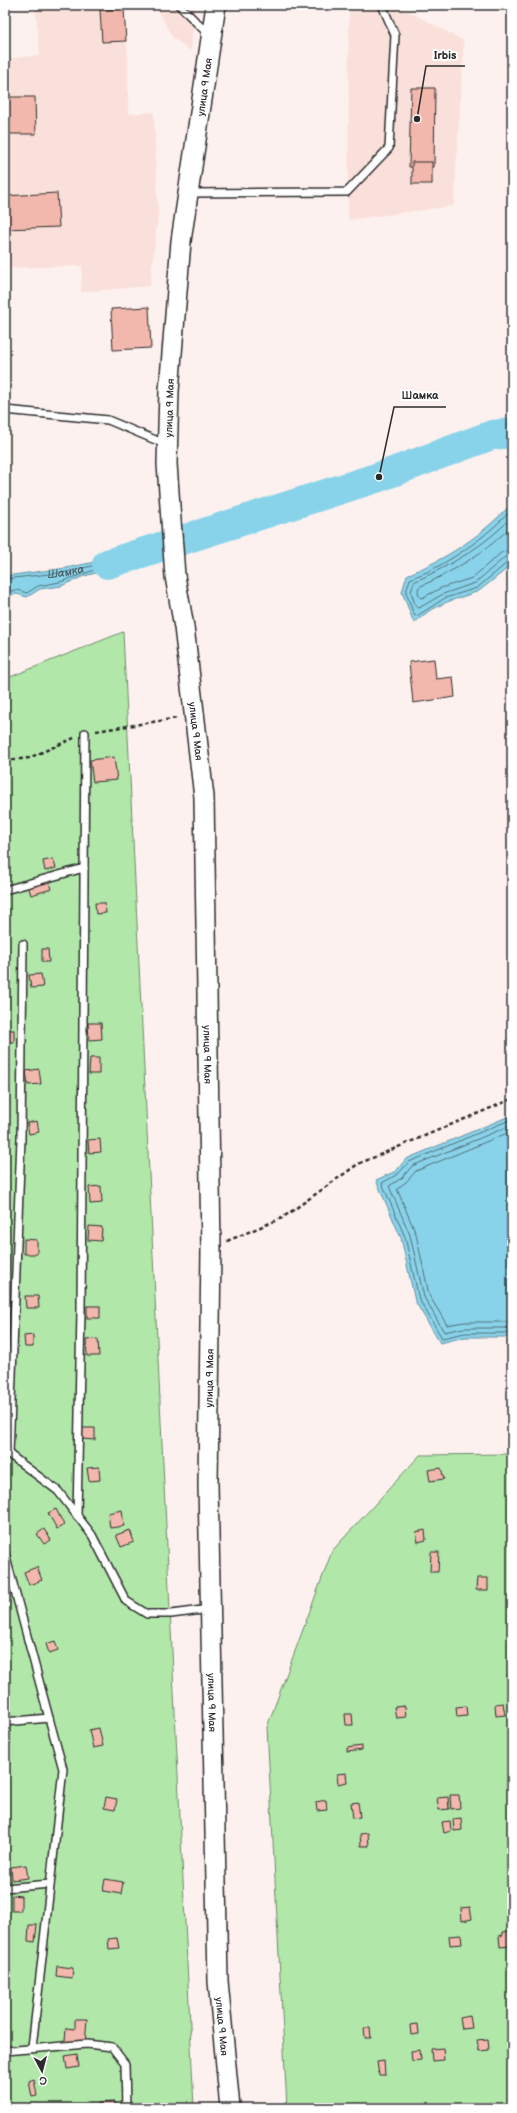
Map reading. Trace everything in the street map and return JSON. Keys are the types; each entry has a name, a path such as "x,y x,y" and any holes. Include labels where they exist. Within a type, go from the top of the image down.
{"main road":[{"name":"улица 9 Мая","path":"216,5 180,249 169,391 167,445 170,523 175,576 204,797 211,1248 208,1484 210,1609 218,1980 230,2108"}],"lane":[{"path":"179,5 211,38"},
{"path":"189,193 347,192 389,148 395,35 382,5"},
{"path":"5,410 108,420 167,445"},
{"path":"77,1516 81,1311 85,733"},
{"path":"5,890 84,868"},
{"path":"23,944 21,1139 7,1452 58,1491 92,1535 126,1601 147,1614 171,1614 210,1609"},
{"path":"5,1554 63,1769 32,2048"},
{"path":"5,1722 49,1718"},
{"path":"5,1888 50,1884"},
{"path":"5,2051 87,2044 112,2047 125,2064 126,2108"}],"path":[{"path":"5,761 29,758 85,733 194,715"},
{"path":"211,1248 282,1218 358,1164 512,1100"}],"shaded area":[{"path":"35,5 124,5 128,59 128,114 154,112 158,215 150,286 81,292 82,266 5,268 5,59 40,55"},
{"path":"155,5 195,5 191,51 172,37"},
{"path":"349,5 386,5 412,13 464,41 454,206 348,220"}],"green space":[{"path":"123,632 194,2108 5,2108 5,679"},
{"path":"512,1454 512,2108 287,2108 267,1727 332,1551 420,1455"}],"water":[{"path":"512,503 512,562 508,568 479,591 447,602 429,611 414,623 402,592 407,575 450,554 489,526"},
{"path":"146,545 147,558 126,561 116,568 84,576 61,586 40,589 27,597 17,594 5,596 5,576 66,568 114,558"},
{"path":"512,1115 512,1337 465,1337 440,1343 415,1301 401,1238 376,1180 396,1171 406,1159"}],"building":[{"path":"124,9 126,41 102,42 100,10"},
{"path":"411,88 435,88 434,167 409,167"},
{"path":"5,97 35,97 36,134 5,134"},
{"path":"412,162 432,162 432,184 412,184"},
{"path":"57,193 59,227 5,229 5,196"},
{"path":"149,307 151,348 113,350 111,309"},
{"path":"434,659 436,679 453,677 455,697 413,703 409,662"},
{"path":"114,757 117,780 93,782 90,760"},
{"path":"53,859 56,868 45,871 43,861"},
{"path":"49,880 52,889 31,895 28,886"},
{"path":"95,903 105,903 106,913 96,914"},
{"path":"42,949 48,949 49,962 42,962"},
{"path":"41,974 43,987 31,988 29,975"},
{"path":"88,1023 101,1023 102,1039 89,1040"},
{"path":"5,1030 14,1030 14,1042 5,1042"},
{"path":"90,1058 99,1058 99,1074 89,1074"},
{"path":"39,1069 41,1084 28,1085 26,1071"},
{"path":"37,1121 39,1132 29,1134 27,1123"},
{"path":"100,1139 101,1152 89,1153 88,1140"},
{"path":"101,1186 102,1203 90,1204 89,1187"},
{"path":"89,1226 102,1227 101,1241 88,1240"},
{"path":"24,1239 37,1240 37,1254 24,1254"},
{"path":"25,1296 38,1296 39,1308 26,1308"},
{"path":"87,1306 100,1306 100,1318 87,1318"},
{"path":"33,1335 33,1347 25,1347 24,1336"},
{"path":"98,1339 99,1356 87,1356 86,1340"},
{"path":"82,1428 95,1428 95,1440 82,1439"},
{"path":"99,1467 100,1480 89,1481 87,1468"},
{"path":"441,1468 444,1479 430,1481 428,1470"},
{"path":"56,1509 64,1525 57,1529 48,1513"},
{"path":"122,1510 124,1526 110,1528 108,1513"},
{"path":"44,1529 51,1540 44,1544 37,1534"},
{"path":"130,1530 134,1542 121,1547 116,1535"},
{"path":"425,1530 426,1540 418,1542 416,1532"},
{"path":"431,1552 439,1552 438,1572 430,1572"},
{"path":"37,1567 42,1580 29,1585 24,1572"},
{"path":"477,1578 488,1578 488,1590 476,1590"},
{"path":"55,1641 58,1650 49,1653 46,1644"},
{"path":"512,1674 512,1684 508,1685 507,1675"},
{"path":"503,1703 505,1715 496,1716 495,1704"},
{"path":"405,1706 406,1717 396,1718 394,1707"},
{"path":"466,1706 467,1716 457,1717 456,1707"},
{"path":"345,1714 352,1714 353,1725 346,1725"},
{"path":"99,1728 103,1746 93,1748 89,1730"},
{"path":"5,1732 10,1732 10,1743 5,1743"},
{"path":"362,1746 362,1750 347,1752 347,1748"},
{"path":"346,1773 347,1782 338,1784 337,1774"},
{"path":"450,1795 459,1795 460,1808 451,1809"},
{"path":"106,1797 117,1799 115,1810 104,1808"},
{"path":"448,1797 449,1809 439,1810 437,1798"},
{"path":"326,1800 327,1810 317,1811 316,1802"},
{"path":"358,1802 360,1817 353,1818 351,1803"},
{"path":"461,1818 462,1830 454,1831 453,1819"},
{"path":"450,1821 451,1831 444,1833 442,1822"},
{"path":"368,1833 369,1846 361,1846 360,1834"},
{"path":"26,1865 28,1878 12,1880 11,1867"},
{"path":"105,1879 123,1882 121,1894 103,1891"},
{"path":"12,1895 21,1896 21,1911 12,1911"},
{"path":"512,1899 512,1915 511,1915 509,1900"},
{"path":"470,1907 472,1919 462,1921 461,1908"},
{"path":"29,1925 37,1925 35,1942 28,1941"},
{"path":"511,1931 512,1946 500,1947 499,1936 503,1935 503,1932"},
{"path":"461,1935 462,1944 450,1945 449,1936"},
{"path":"117,1938 119,1948 109,1949 108,1939"},
{"path":"57,1966 73,1968 72,1978 56,1976"},
{"path":"470,2016 472,2028 462,2029 460,2018"},
{"path":"75,2019 87,2019 85,2043 65,2042 66,2028 75,2029"},
{"path":"418,2024 419,2034 411,2035 410,2025"},
{"path":"370,2027 371,2038 365,2038 364,2028"},
{"path":"488,2039 489,2050 479,2051 477,2040"},
{"path":"443,2048 444,2060 432,2061 431,2049"},
{"path":"420,2050 421,2060 412,2061 411,2051"},
{"path":"77,2054 79,2067 67,2069 65,2056"},
{"path":"384,2061 385,2075 379,2075 377,2062"},
{"path":"34,2079 37,2096 32,2097 29,2081"},
{"path":"115,2102 116,2108 98,2108 98,2103"}],"waterway":[{"name":"Шамка","path":"107,564 379,477 492,435 512,433"}],"place":[{"name":"Irbis","path":"417,119"},
{"name":"Шамка","path":"379,477"}]}
